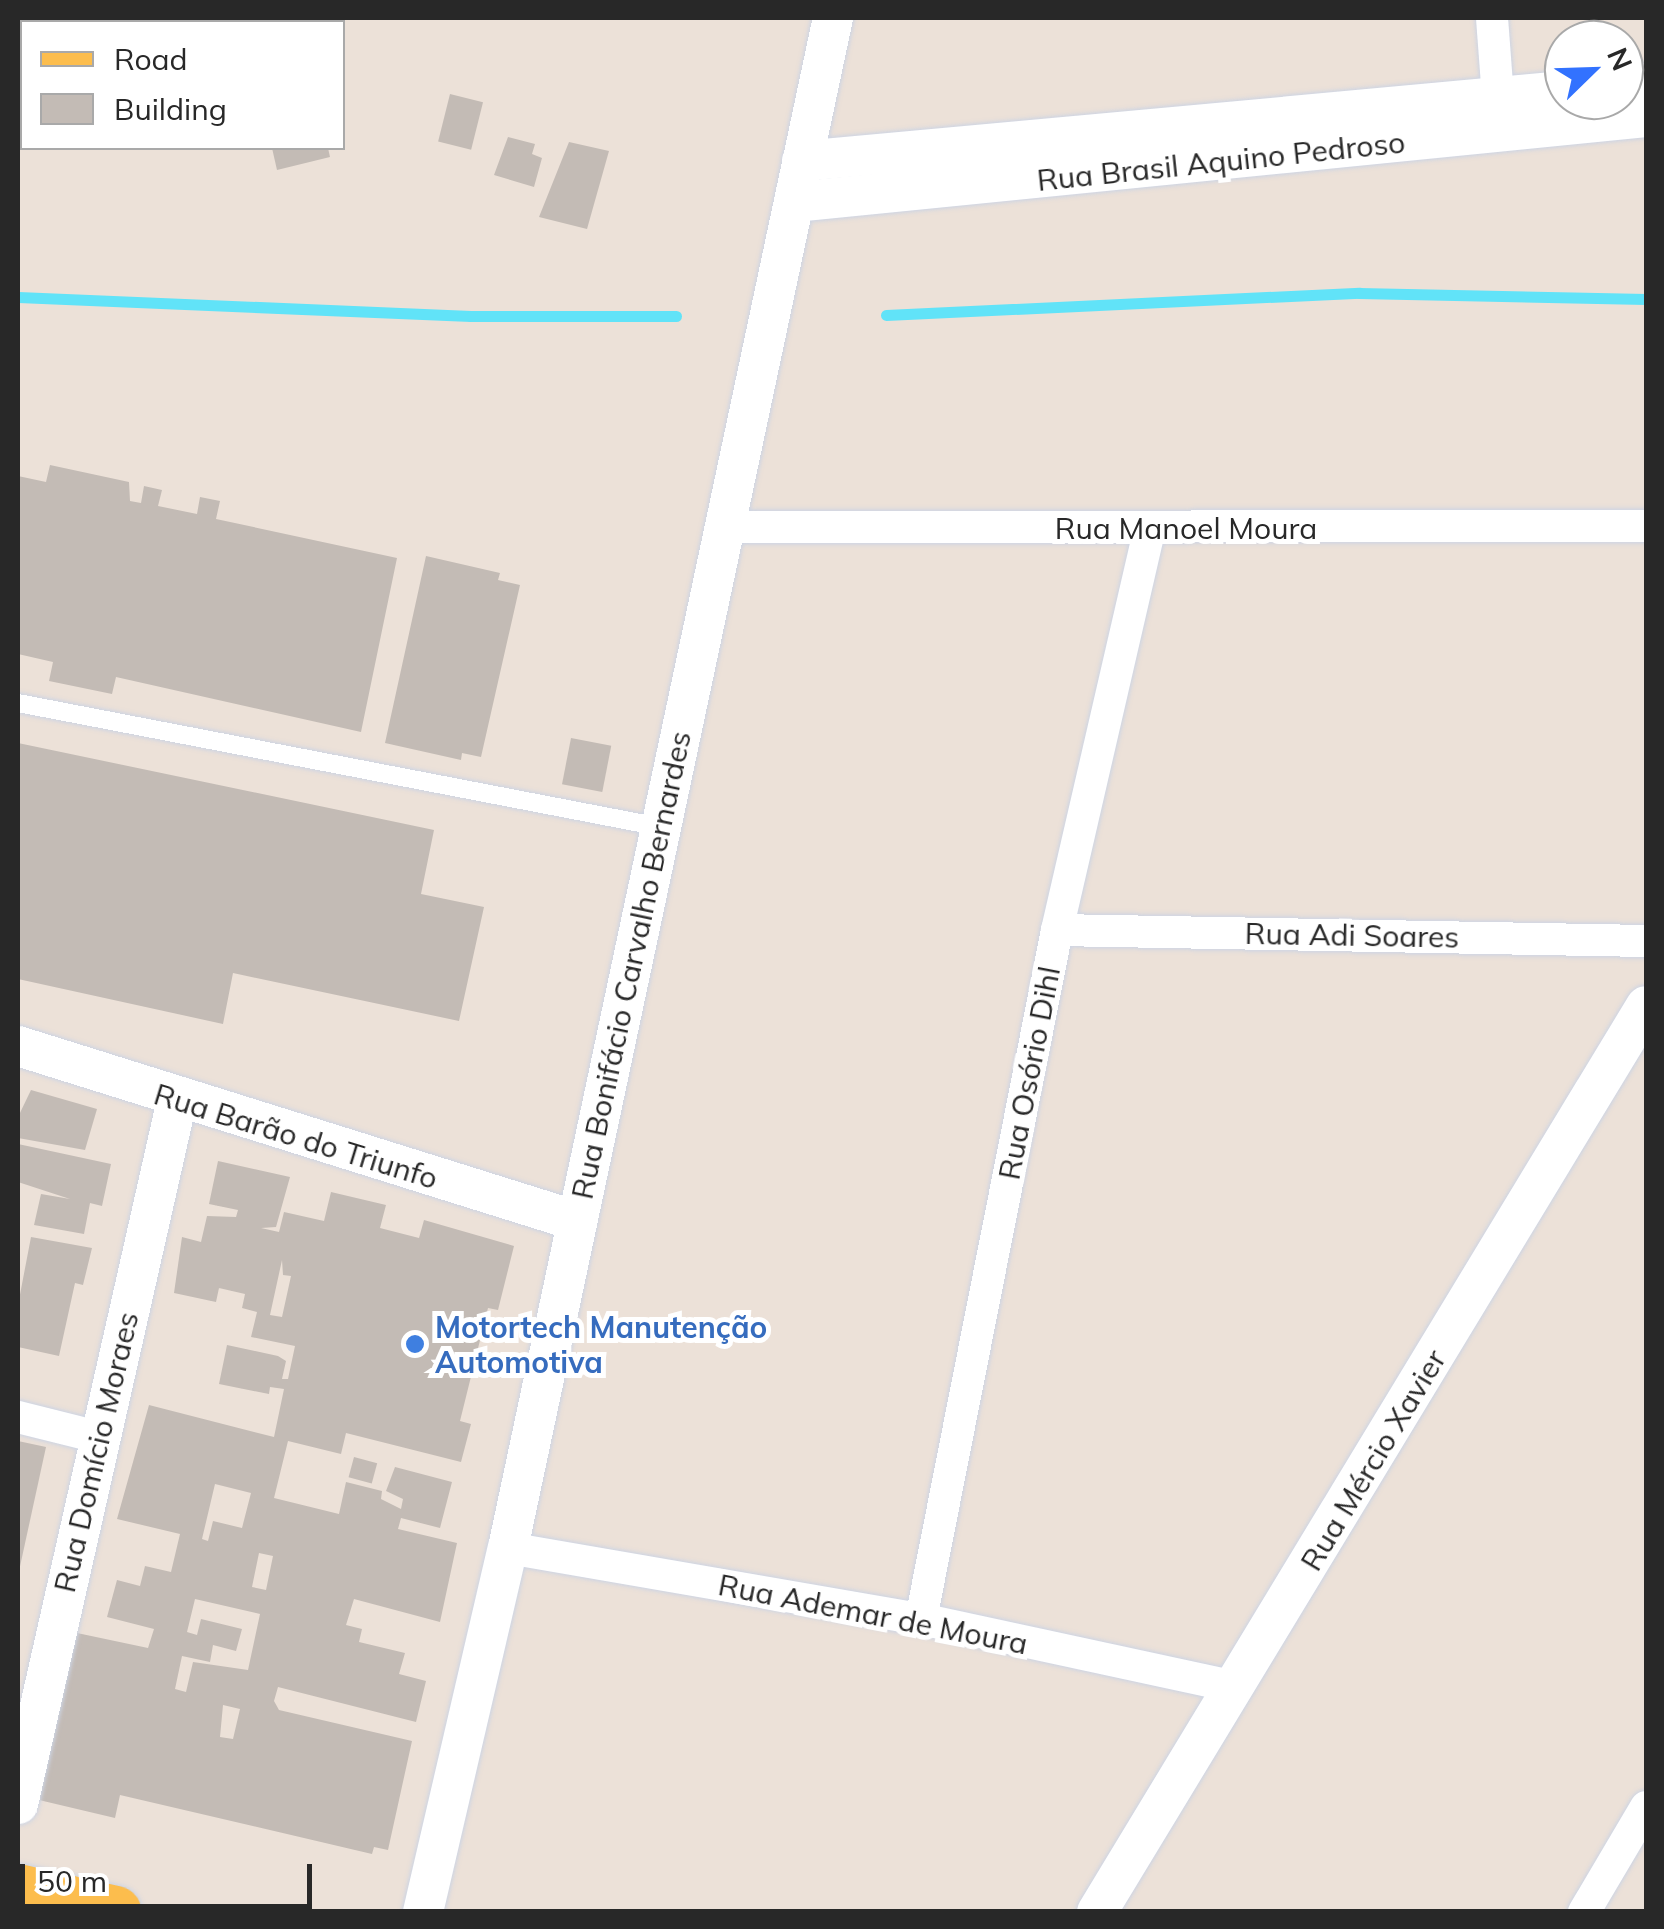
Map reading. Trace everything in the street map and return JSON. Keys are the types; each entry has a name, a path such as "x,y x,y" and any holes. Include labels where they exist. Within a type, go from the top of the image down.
{"main road":[{"path":"18,1890 116,1912"}],"street":[{"name":"Rua Bonifácio Carvalho Bernardes","path":"423,1912 508,1548 833,18"},
{"path":"1492,18 1498,97"},
{"name":"Rua Brasil Aquino Pedroso","path":"802,162 1544,93"},
{"name":"Rua Brasil Aquino Pedroso","path":"794,202 1646,117"},
{"name":"Rua Manoel Moura","path":"725,526 1646,526"},
{"name":"Rua Osório Dihl","path":"921,1620 1057,930 1150,528"},
{"name":"Rua Adi Soares","path":"1057,930 1646,940"},
{"name":"Rua Mércio Xavier","path":"1097,1912 1646,1006"},
{"name":"Rua Barão do Triunfo","path":"18,1046 177,1100 577,1221"},
{"name":"Rua Domício Moraes","path":"18,1804 177,1100"},
{"path":"18,1417 98,1437"},
{"name":"Rua Ademar de Moura","path":"508,1548 921,1620 1236,1687"},
{"path":"1584,1912 1646,1807"}],"lane":[{"path":"18,704 661,827"}],"building":[{"path":"450,94 483,102 471,150 438,142"},
{"path":"508,137 535,144 532,154 542,158 534,187 494,175"},
{"path":"569,142 609,151 587,229 539,217"},
{"path":"272,150 328,150 330,157 277,170"},
{"path":"50,465 129,482 130,501 141,503 144,486 162,490 158,506 197,514 200,497 220,501 216,519 397,558 361,732 116,677 112,694 49,681 53,662 18,654 18,476 46,482"},
{"path":"426,556 500,573 498,580 520,585 481,757 462,753 461,760 385,743"},
{"path":"571,738 611,746 602,792 562,784"},
{"path":"18,743 434,830 421,894 484,907 459,1021 233,973 223,1024 18,979"},
{"path":"31,1090 97,1109 85,1150 18,1138 18,1117"},
{"path":"18,1144 111,1164 102,1206 90,1203 84,1234 34,1225 41,1194 70,1199 18,1182"},
{"path":"218,1161 290,1177 276,1227 261,1228 279,1232 284,1212 324,1221 331,1192 386,1205 380,1228 419,1238 424,1220 514,1246 498,1310 488,1308 460,1421 471,1424 461,1462 346,1433 341,1454 288,1441 274,1498 339,1514 346,1482 382,1491 381,1499 401,1509 403,1499 386,1491 395,1467 452,1482 440,1528 401,1518 398,1529 457,1543 440,1622 354,1599 346,1625 362,1629 359,1642 405,1653 399,1674 426,1681 416,1722 278,1687 274,1701 279,1710 412,1741 388,1850 374,1847 372,1854 120,1795 115,1818 39,1800 77,1633 148,1648 154,1629 107,1617 117,1580 140,1586 145,1566 171,1572 180,1534 117,1519 149,1405 274,1437 284,1389 270,1387 269,1394 219,1384 227,1345 278,1356 286,1361 282,1379 288,1379 295,1346 251,1337 257,1312 242,1308 245,1294 219,1288 216,1302 174,1293 182,1237 201,1242 207,1216 236,1217 238,1210 209,1204","holes":["282,1260 283,1275 291,1276 282,1317 270,1315","215,1484 251,1493 242,1528 213,1521 208,1541 202,1539","259,1553 273,1556 266,1590 252,1587","195,1599 260,1614 248,1670 193,1662 186,1692 175,1689 182,1656 210,1662 213,1645 236,1651 242,1629 201,1619 197,1635 187,1632","223,1705 240,1709 233,1739 220,1737"]},
{"path":"31,1237 92,1248 83,1285 75,1283 59,1356 18,1347 18,1305"},
{"path":"18,1441 46,1447 19,1571 18,1571"},
{"path":"354,1457 377,1463 372,1483 349,1477"}],"waterway":[{"path":"886,315 1359,293 1646,299"},
{"path":"18,297 471,316 676,316"}],"place":[{"name":"Motortech Manutenção Automotiva","path":"415,1344"}]}
